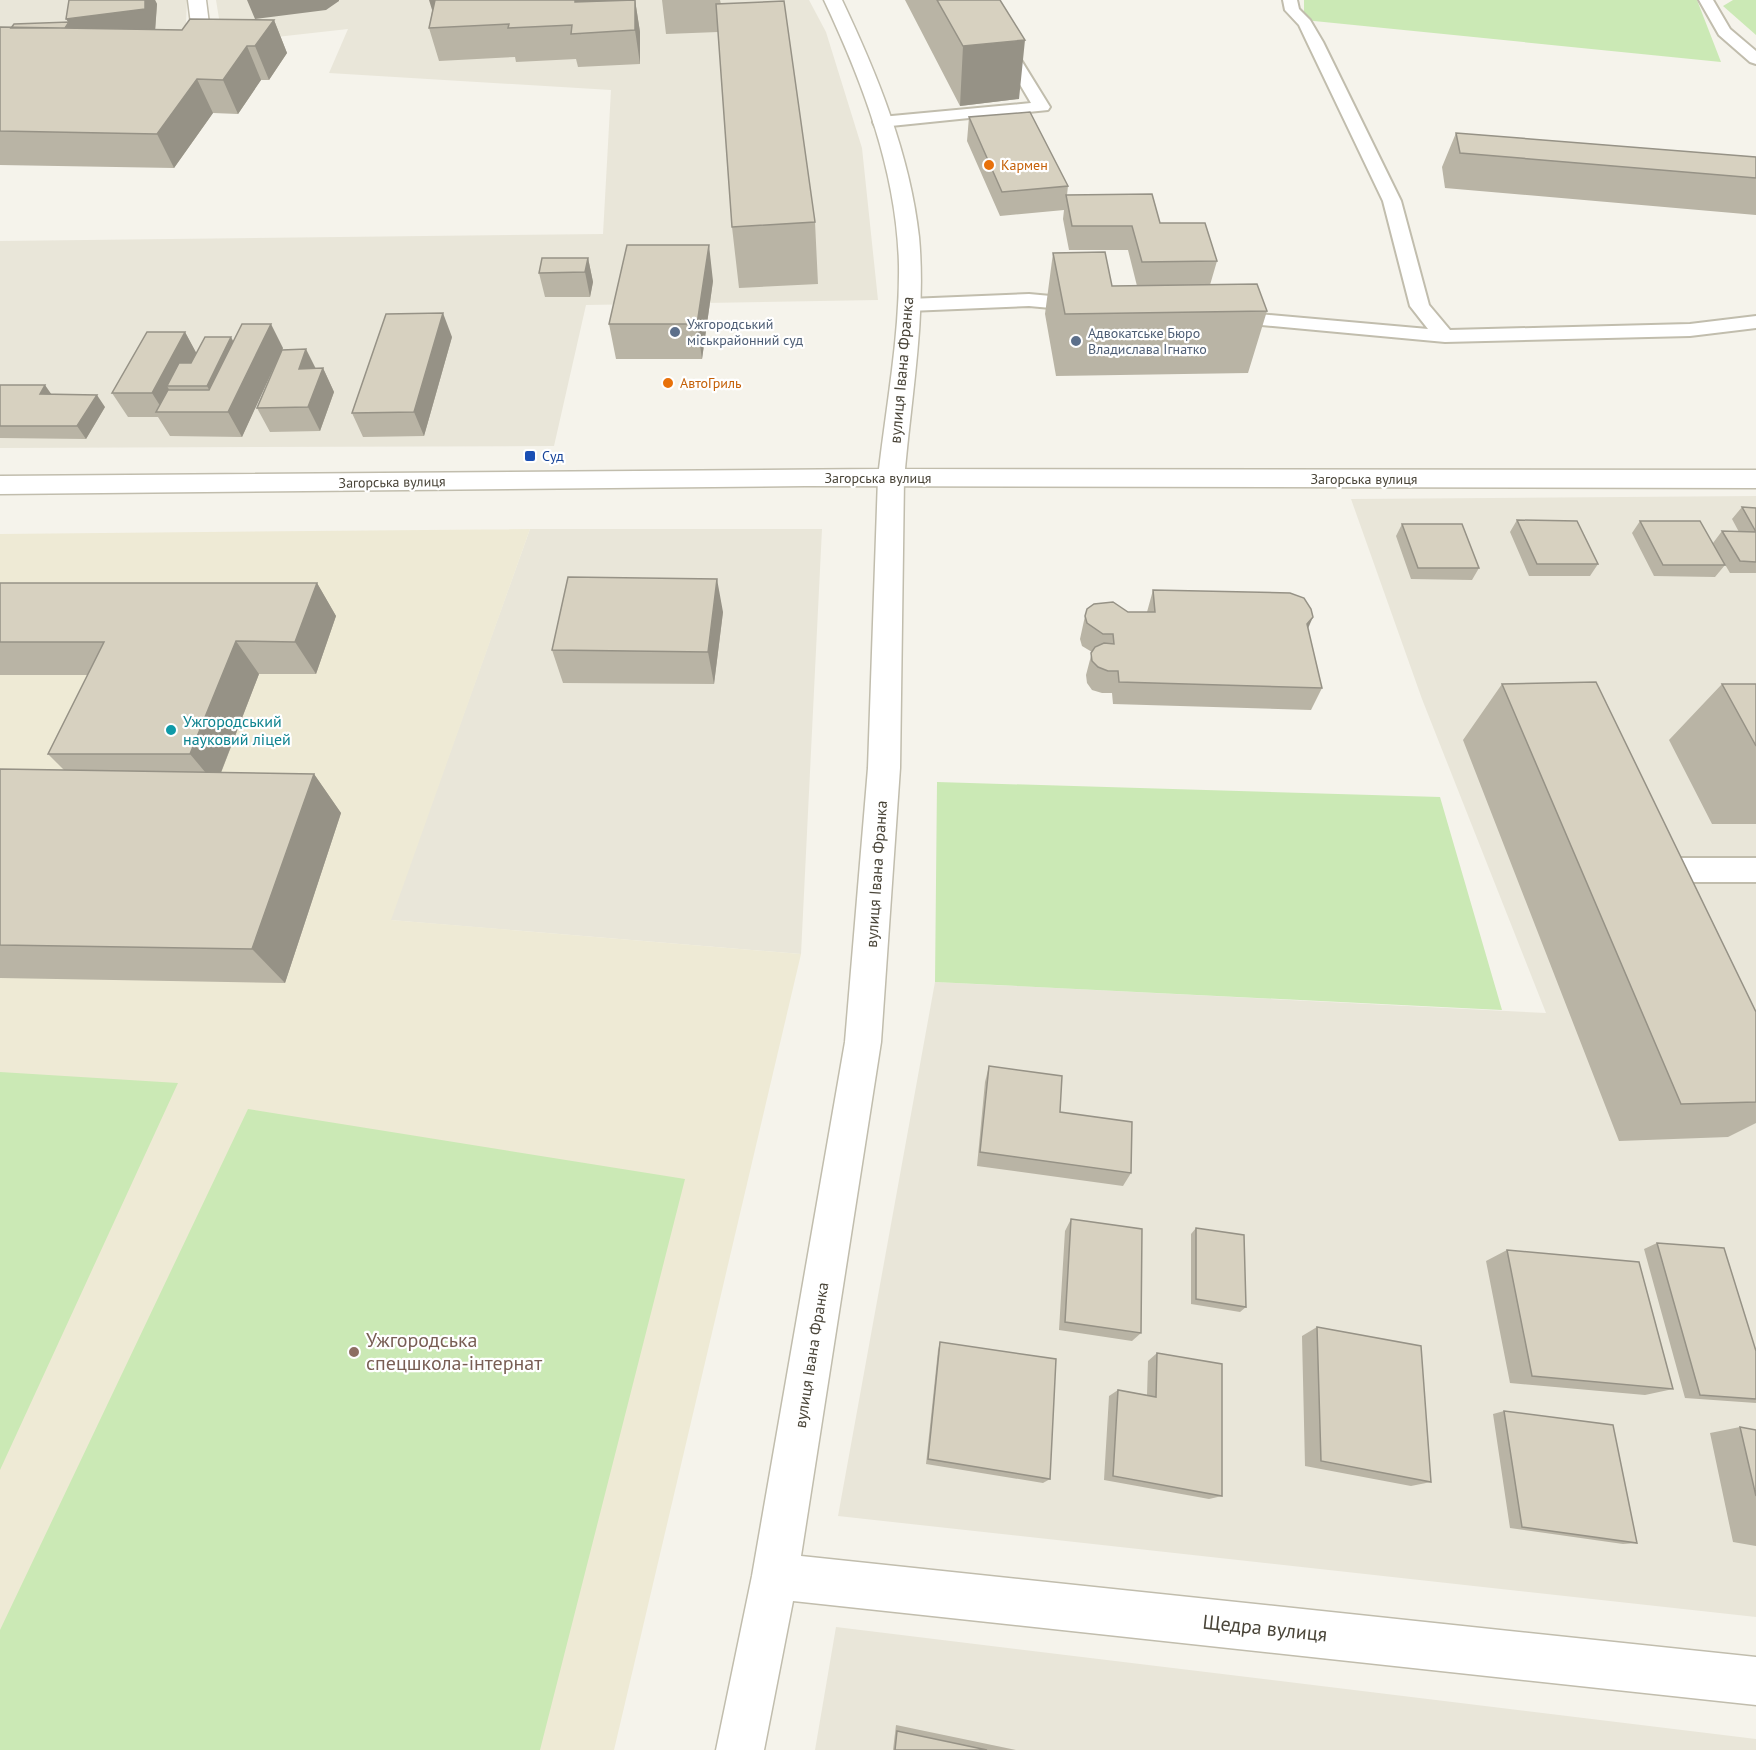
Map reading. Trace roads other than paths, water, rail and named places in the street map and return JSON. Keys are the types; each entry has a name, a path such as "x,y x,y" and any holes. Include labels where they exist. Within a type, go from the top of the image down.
{"street":[{"path":"197,0 200,24"},
{"name":"вулиця Івана Франка","path":"740,1750 775,1576 863,1042 884,768 891,477 909,305 908,237 899,184 858,56 833,0"},
{"name":"Загорська вулиця","path":"0,485 891,477 1756,479"},
{"name":"Щедра вулиця","path":"775,1576 1756,1681"}],"lane":[{"path":"881,122 1042,107 977,0"},
{"path":"1290,0 1292,10 1305,23 1315,42 1392,201 1420,306 1444,336"},
{"path":"1706,0 1724,32 1756,59"},
{"path":"909,305 1029,300 1100,307"},
{"path":"1207,316 1444,336 1690,330 1756,322"},
{"path":"1672,870 1756,870"}],"place":[{"name":"Кармен","path":"989,165"},
{"name":"Ужгородський міськрайонний суд","path":"675,332"},
{"name":"Адвокатське Бюро Владислава Ігнатко","path":"1076,341"},
{"name":"АвтоГриль","path":"668,383"},
{"name":"Суд","path":"530,456"},
{"name":"Ужгородський науковий ліцей","path":"171,730"},
{"name":"Ужгородська спецшкола-інтернат","path":"354,1352"}]}
